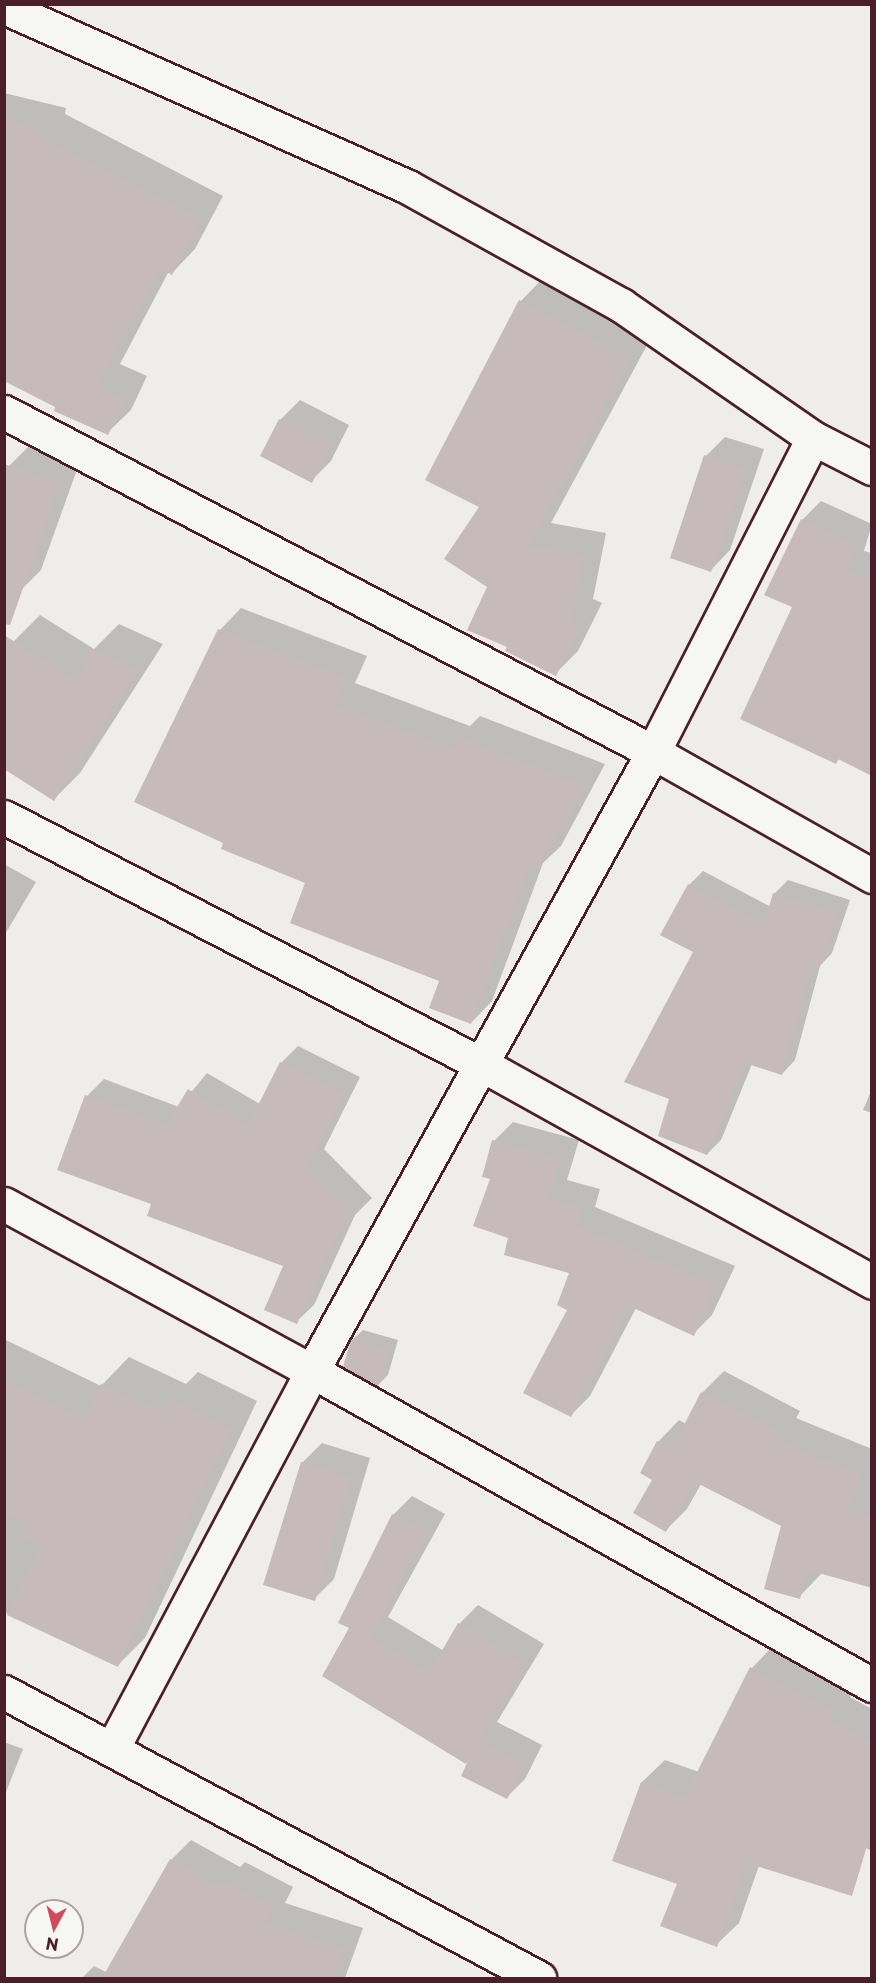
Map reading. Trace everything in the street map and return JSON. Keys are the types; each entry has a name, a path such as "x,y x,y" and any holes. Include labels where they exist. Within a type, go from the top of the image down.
{"street":[{"path":"4,7 408,187 621,305 813,438 872,468"},
{"path":"4,412 653,752 872,876"},
{"path":"112,1749 312,1371 653,752 813,438"},
{"path":"4,817 482,1064 872,1282"},
{"path":"4,1204 312,1371 872,1685"},
{"path":"4,1692 538,1978"}],"building":[{"path":"4,118 44,132 42,137 201,220 172,275 160,268 97,387 125,400 108,435 54,411 55,407 4,381"},
{"path":"519,300 630,359 529,546 584,555 571,622 580,627 556,676 505,651 507,647 467,630 487,587 444,559 479,507 425,480"},
{"path":"279,419 331,445 312,483 260,456"},
{"path":"704,455 745,469 711,572 670,558"},
{"path":"4,464 60,483 10,625 4,624"},
{"path":"801,519 858,545 846,570 872,579 872,776 838,759 836,764 740,719 792,607 764,595"},
{"path":"218,629 347,678 335,705 453,748 457,736 585,786 539,869 530,864 471,1024 429,1008 439,981 290,923 305,883 221,849 223,843 134,802"},
{"path":"4,635 76,680 91,649 138,671 54,801 4,769"},
{"path":"688,884 764,924 773,893 837,914 819,969 811,966 782,1075 745,1063 707,1155 658,1136 669,1099 624,1082 693,952 660,935"},
{"path":"280,1062 344,1094 308,1167 355,1216 338,1234 297,1324 264,1310 283,1266 147,1216 151,1204 57,1170 85,1095 166,1125 188,1089 248,1125"},
{"path":"492,1140 560,1159 549,1199 582,1208 577,1226 717,1285 694,1336 629,1306 571,1417 523,1393 567,1310 557,1305 569,1273 504,1255 508,1238 473,1226 490,1179 482,1177"},
{"path":"351,1339 389,1350 378,1387 343,1367"},
{"path":"4,1379 84,1418 101,1384 163,1412 169,1399 231,1429 118,1667 7,1615 41,1546 22,1537 28,1525 4,1514"},
{"path":"701,1392 780,1433 776,1440 862,1475 848,1509 872,1516 872,1588 808,1570 800,1599 764,1589 781,1526 695,1482 666,1532 633,1513 652,1480 640,1473 657,1441 672,1448"},
{"path":"301,1462 351,1477 315,1601 263,1585"},
{"path":"392,1514 427,1533 371,1637 429,1673 458,1623 526,1664 480,1741 525,1764 507,1799 461,1776 469,1759 466,1764 322,1676 349,1628 338,1623"},
{"path":"750,1667 833,1711 829,1720 872,1743 872,1829 852,1896 747,1863 717,1947 660,1926 677,1884 612,1861 641,1782 684,1798"},
{"path":"170,1859 220,1887 223,1882 274,1907 266,1923 343,1949 333,1978 102,1978"}]}
